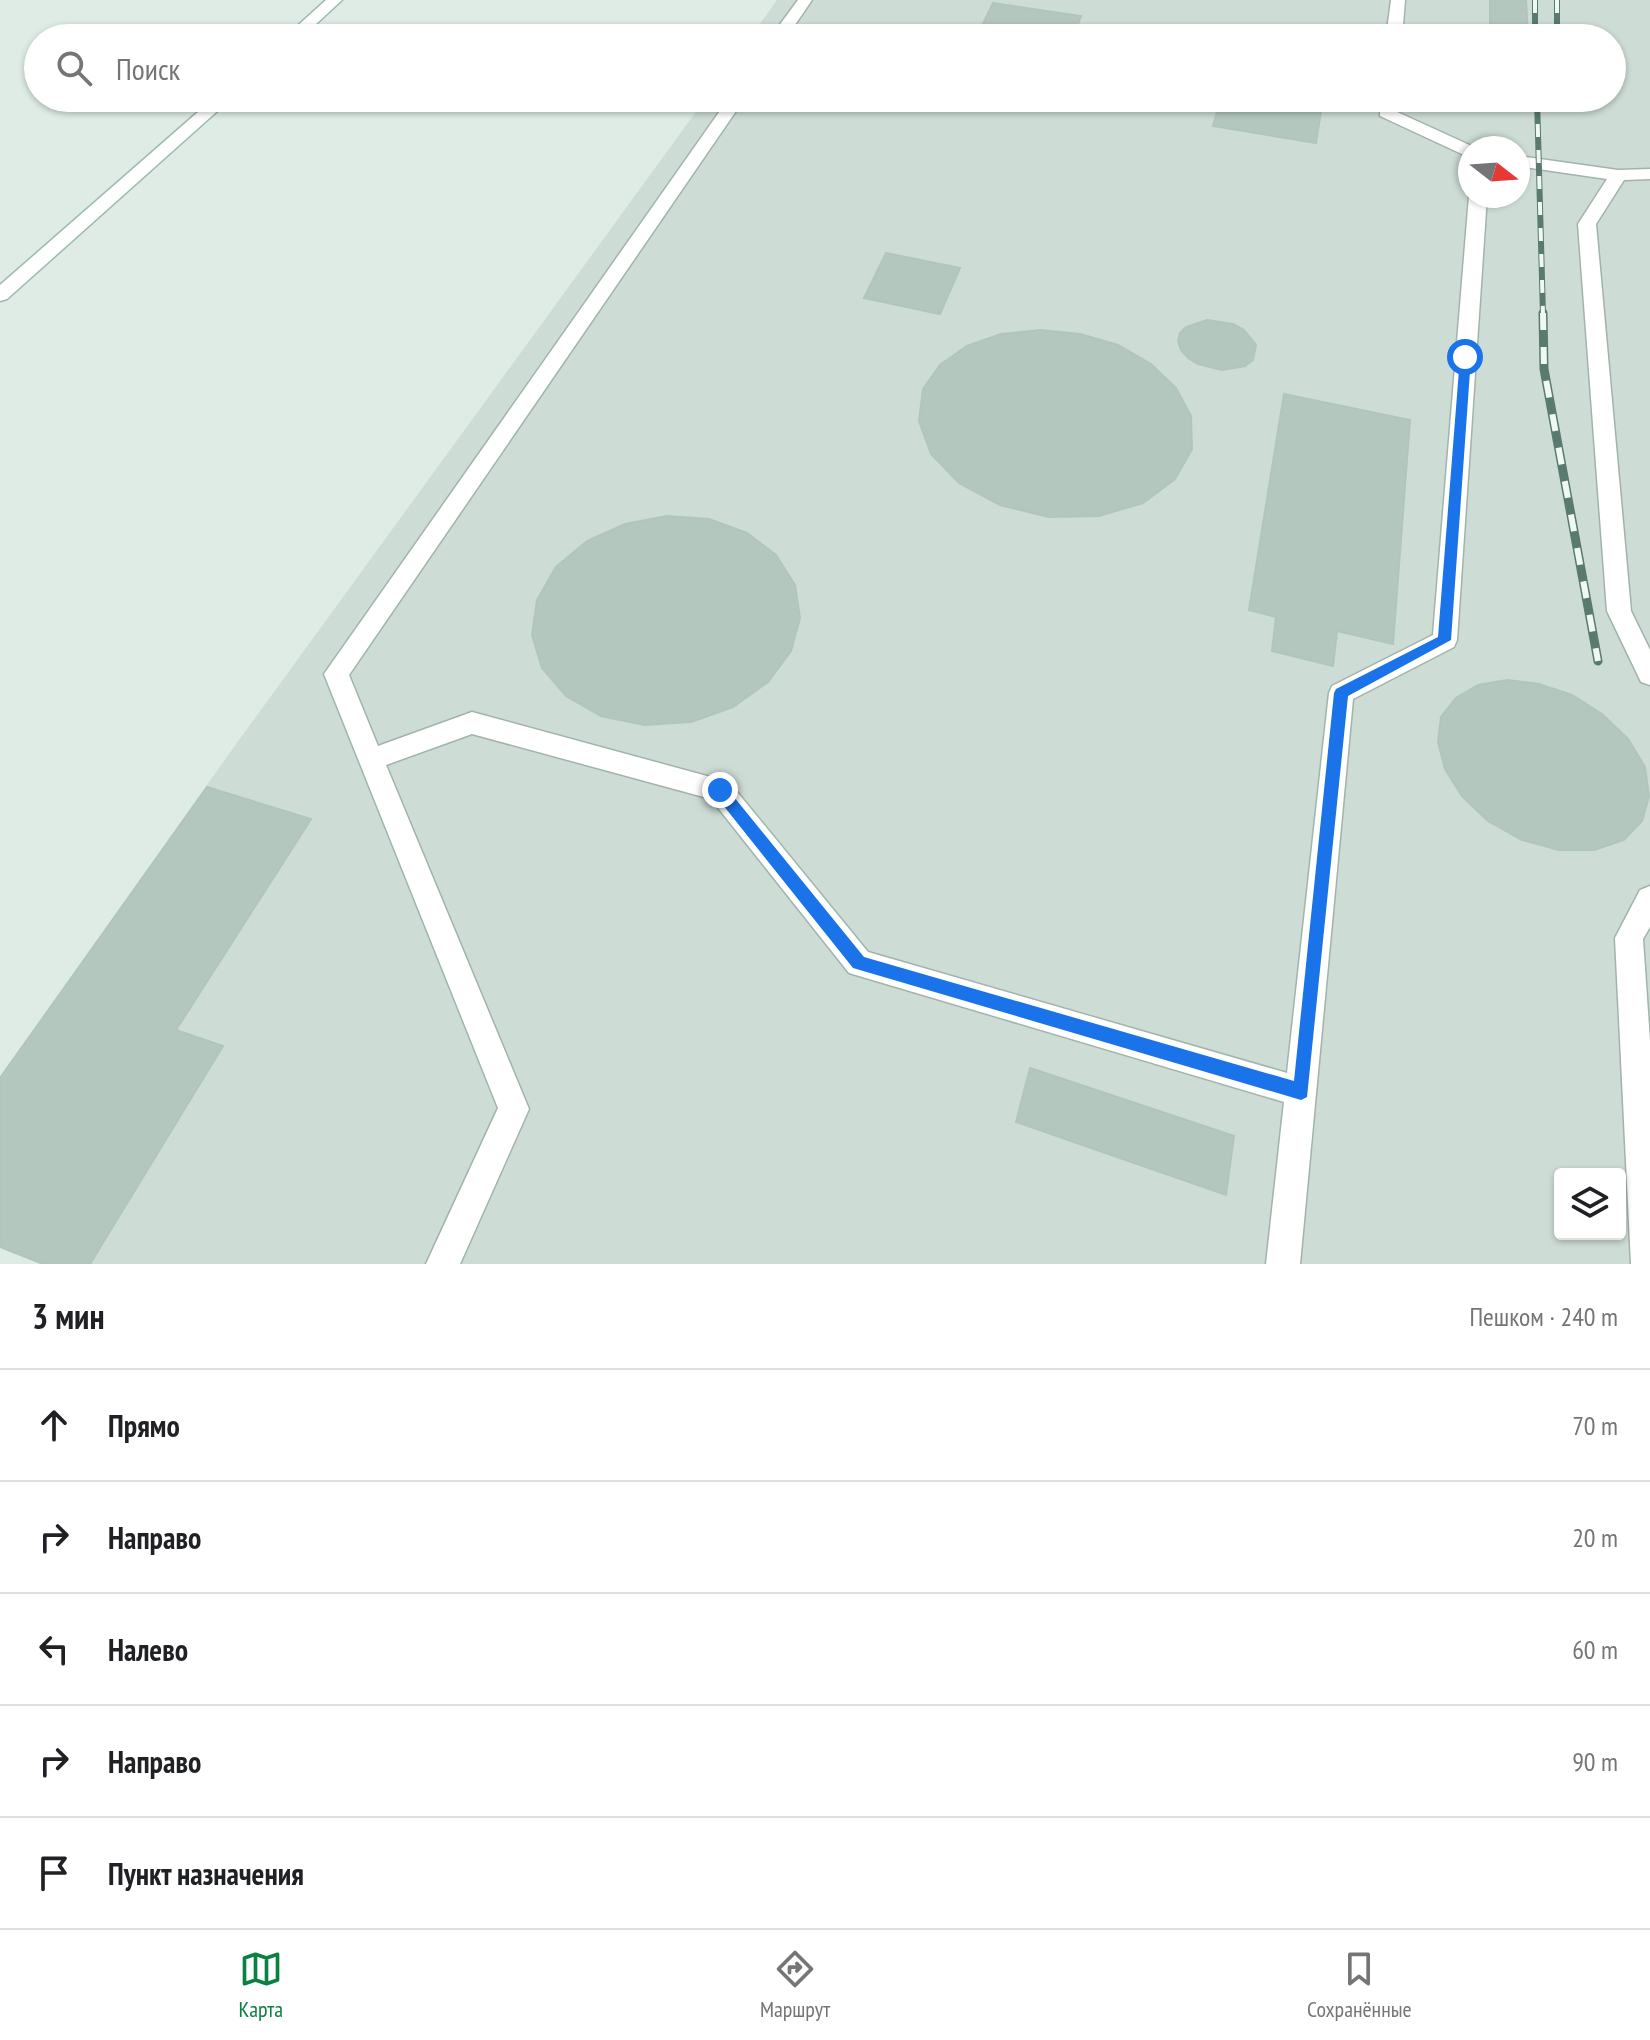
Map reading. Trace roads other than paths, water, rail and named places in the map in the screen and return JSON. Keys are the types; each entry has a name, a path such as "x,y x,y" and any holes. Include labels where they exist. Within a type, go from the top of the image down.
{"street":[{"path":"308,24 335,0"},
{"path":"788,24 805,0"},
{"path":"1395,24 1398,0"},
{"path":"0,295 208,112"},
{"path":"443,1264 514,1109 336,674 727,112"},
{"path":"1386,112 1458,146"},
{"path":"1530,163 1618,175 1650,174"},
{"path":"1618,175 1587,224 1619,611 1650,675"},
{"path":"1283,1264 1341,693 1445,640 1477,208"},
{"path":"371,759 472,723 720,790 859,963 1301,1092"},
{"path":"1648,1264 1629,938 1650,899"}],"railway":[{"path":"1535,0 1535,24"},
{"path":"1557,0 1557,24"},
{"path":"1537,112 1543,315"},
{"path":"1543,313 1544,369 1598,661"}]}
